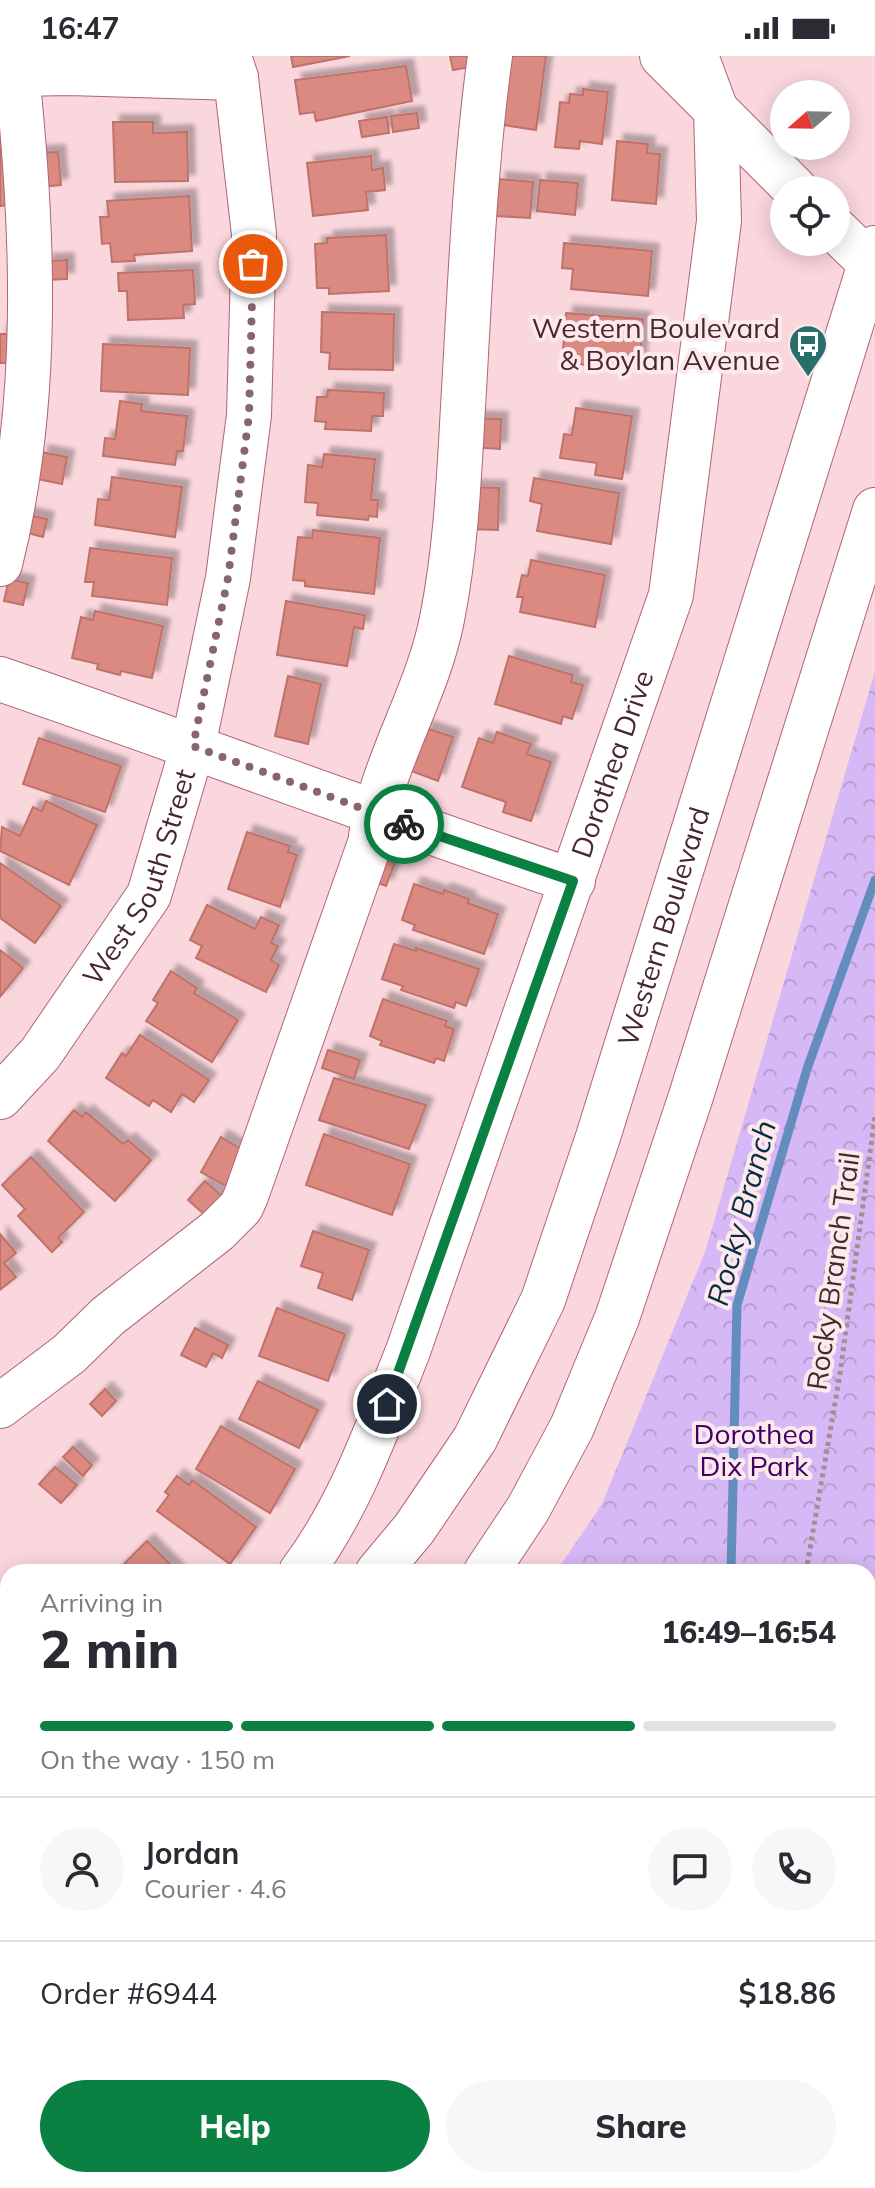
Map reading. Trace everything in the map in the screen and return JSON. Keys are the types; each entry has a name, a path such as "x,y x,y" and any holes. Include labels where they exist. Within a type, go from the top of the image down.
{"street":[{"path":"0,1406 69,1354 108,1316 217,1231 241,1207 370,843 373,814 433,660 442,619 455,533 478,156 490,56"},
{"path":"662,56 782,176"},
{"name":"Dorothea Drive","path":"306,1564 326,1534 371,1445 408,1351 671,595 719,221 716,110 696,56"},
{"path":"0,564 22,454 29,363 28,187 9,75 233,67"},
{"name":"West South Street","path":"0,1097 40,1054 149,895 193,746 228,578 249,415 254,234 233,67"},
{"path":"850,241 873,260"},
{"name":"Western Boulevard","path":"385,1564 414,1529 475,1439 543,1300 603,1122 873,260"},
{"path":"491,1564 528,1509 572,1427 617,1318 691,1096 875,510"},
{"path":"0,679 193,746 373,814 573,881"}],"path":[{"name":"Rocky Branch Trail","path":"807,1564 840,1374 875,1116"}],"green space":[{"name":"Dorothea Dix Park","path":"875,671 875,1564 561,1564 602,1504 705,1252"}],"building":[{"path":"291,56 350,56 293,67"},
{"path":"450,56 468,56 470,67 453,70"},
{"path":"505,56 546,56 536,130 496,124"},
{"path":"406,66 412,101 316,121 314,112 300,114 295,80"},
{"path":"583,89 608,92 602,144 580,141 579,149 555,147 560,102 569,103 570,94 583,95"},
{"path":"417,113 419,128 393,132 391,116"},
{"path":"0,117 21,203 0,206"},
{"path":"387,117 389,133 362,137 359,121"},
{"path":"113,122 153,122 153,133 187,132 188,181 115,182"},
{"path":"617,141 648,144 647,153 660,154 656,204 612,200"},
{"path":"58,152 61,185 39,187 37,153"},
{"path":"371,156 372,170 383,168 385,190 366,192 368,210 313,216 307,163"},
{"path":"499,179 533,182 530,218 495,216"},
{"path":"540,180 578,183 575,215 537,211"},
{"path":"189,196 192,251 134,255 135,261 112,262 110,243 102,244 100,217 109,217 107,201"},
{"path":"386,235 389,291 329,294 329,288 317,288 315,244 327,243 327,238"},
{"path":"564,243 652,251 648,296 571,289 573,269 562,268"},
{"path":"67,260 67,279 46,280 46,261"},
{"path":"193,270 195,304 183,305 184,318 128,320 127,291 119,291 118,273"},
{"path":"322,312 394,314 393,370 329,369 330,353 321,352"},
{"path":"566,313 643,319 639,369 562,363"},
{"path":"0,334 22,334 22,363 0,363"},
{"path":"103,344 190,348 188,395 101,391"},
{"path":"328,390 384,393 383,416 372,416 371,431 325,429 326,422 315,421 317,397 327,397"},
{"path":"120,401 142,404 141,411 187,416 183,451 177,451 175,465 103,456 105,438 115,439"},
{"path":"576,408 632,416 622,479 595,475 597,463 560,458 564,434 572,435"},
{"path":"473,418 501,419 500,449 471,447"},
{"path":"42,452 67,457 62,484 37,479"},
{"path":"324,454 375,459 371,500 378,500 377,517 369,516 368,520 317,515 318,503 305,502 308,465 322,467"},
{"path":"112,477 182,487 175,537 95,525 98,499 109,500"},
{"path":"534,478 619,493 611,544 537,531 542,504 530,501"},
{"path":"470,487 499,488 498,530 468,529"},
{"path":"24,514 47,519 43,537 20,531"},
{"path":"313,530 380,538 374,594 305,586 305,581 293,580 298,537 312,538"},
{"path":"90,548 172,558 167,605 92,596 94,582 85,582"},
{"path":"531,560 605,575 595,627 520,612 523,597 517,597 522,575 528,576"},
{"path":"9,579 28,583 23,605 4,601"},
{"path":"286,601 365,615 363,629 354,627 347,666 277,655"},
{"path":"95,611 163,626 152,678 121,671 120,675 97,669 98,664 72,658 81,617 93,620"},
{"path":"509,656 573,675 571,682 583,685 572,719 563,716 561,724 495,704"},
{"path":"288,676 321,684 308,744 275,736"},
{"path":"426,728 453,737 438,781 411,771"},
{"path":"497,732 531,744 527,754 551,762 531,821 503,812 506,802 462,787 479,738 493,743"},
{"path":"39,738 121,766 105,812 23,784"},
{"path":"46,801 97,825 69,885 0,851 2,827 20,836 33,807 42,811"},
{"path":"247,832 290,846 288,852 297,855 280,907 228,889"},
{"path":"379,850 397,857 386,886 367,879"},
{"path":"0,863 61,906 35,943 0,918"},
{"path":"414,884 443,894 444,890 498,914 484,954 413,930 415,925 402,920"},
{"path":"207,905 255,929 261,917 279,925 271,943 278,946 271,960 279,965 266,992 196,958 202,946 190,940"},
{"path":"394,944 479,969 466,1006 456,1002 454,1008 401,990 403,986 382,979"},
{"path":"0,950 23,968 0,997"},
{"path":"171,971 197,988 194,993 238,1020 212,1062 146,1021 158,1003 153,1000"},
{"path":"383,999 447,1021 445,1026 454,1029 444,1061 436,1058 434,1063 380,1045 382,1041 370,1036"},
{"path":"140,1035 209,1080 194,1102 182,1094 171,1112 153,1100 149,1106 106,1078 122,1053 126,1056"},
{"path":"328,1050 360,1060 354,1079 322,1068"},
{"path":"334,1078 426,1105 409,1149 319,1120"},
{"path":"74,1110 82,1117 86,1112 123,1144 128,1140 151,1160 115,1201 48,1141"},
{"path":"324,1134 410,1164 392,1215 306,1185"},
{"path":"221,1137 246,1152 226,1186 201,1172"},
{"path":"31,1157 84,1212 58,1238 62,1242 52,1252 18,1216 25,1209 2,1185"},
{"path":"205,1181 222,1196 205,1215 188,1200"},
{"path":"313,1231 369,1250 352,1300 318,1288 323,1273 301,1266"},
{"path":"0,1234 16,1253 4,1263 16,1277 0,1290"},
{"path":"277,1308 345,1334 328,1381 259,1356"},
{"path":"195,1328 228,1345 222,1358 213,1353 206,1367 181,1355"},
{"path":"258,1381 318,1410 299,1448 239,1419"},
{"path":"105,1389 116,1401 102,1416 90,1404"},
{"path":"221,1426 295,1469 270,1513 196,1469"},
{"path":"73,1447 92,1465 83,1476 63,1457"},
{"path":"55,1467 77,1485 61,1503 39,1484"},
{"path":"177,1476 189,1485 192,1480 256,1527 230,1564 157,1511 169,1495 165,1492"},
{"path":"147,1541 170,1564 124,1564"}],"waterway":[{"name":"Rocky Branch","path":"731,1564 737,1305 807,1069 875,880"}],"way so far":[{"path":"253,264 249,415 228,578 193,746 404,824"}],"place":[{"name":"Western Boulevard & Boylan Avenue","path":"808,378"}],"route":[{"path":"387,1404 573,881 404,824"}]}
